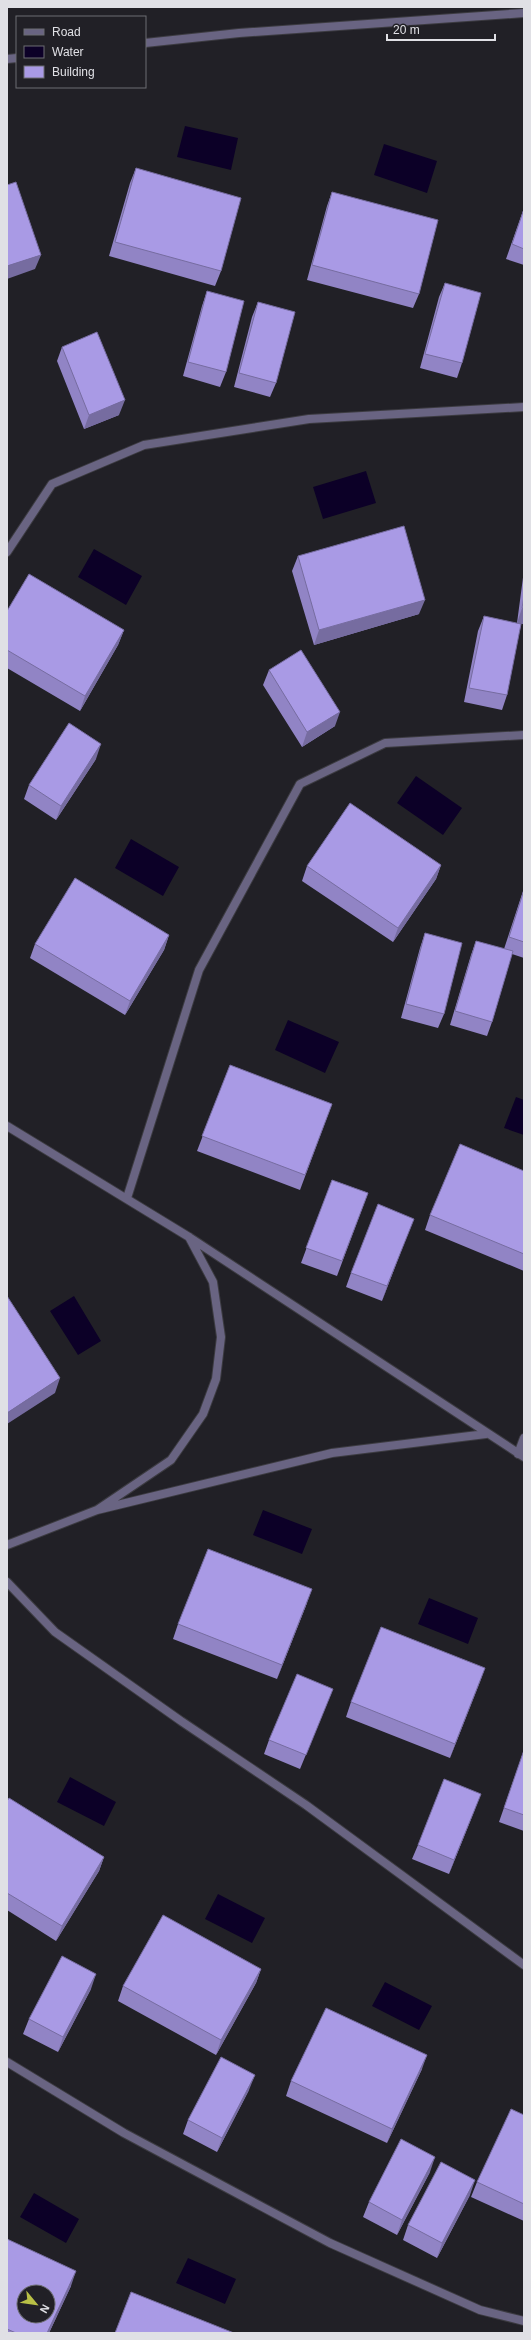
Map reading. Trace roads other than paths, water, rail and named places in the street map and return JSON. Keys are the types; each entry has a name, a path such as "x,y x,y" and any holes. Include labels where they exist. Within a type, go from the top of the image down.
{"street":[{"path":"146,44 239,33 524,13"},
{"path":"7,552 52,484 144,444 309,419 524,407"},
{"path":"127,1198 199,970 300,784 385,743 524,735"},
{"path":"7,1126 189,1237 521,1456 524,1438"},
{"path":"97,1510 171,1460 203,1414 216,1379 221,1337 213,1282 189,1237"},
{"path":"7,1545 97,1510 332,1453 486,1434"},
{"path":"7,1582 55,1632 181,1721 306,1805 524,1965"},
{"path":"7,2062 124,2133 330,2243 480,2310 524,2322"}],"water":[{"path":"185,126 238,138 231,170 177,157"},
{"path":"384,144 437,161 427,193 374,175"},
{"path":"366,471 376,503 323,519 313,487"},
{"path":"94,549 142,576 126,605 78,577"},
{"path":"416,776 462,808 443,835 397,803"},
{"path":"131,839 179,867 163,896 115,868"},
{"path":"288,1020 339,1042 325,1073 275,1050"},
{"path":"516,1097 524,1100 524,1135 504,1128"},
{"path":"74,1296 101,1341 78,1355 50,1311"},
{"path":"263,1510 312,1529 302,1554 253,1535"},
{"path":"429,1598 478,1618 468,1644 418,1624"},
{"path":"70,1777 116,1802 104,1826 57,1802"},
{"path":"218,1894 265,1918 252,1943 205,1919"},
{"path":"385,1982 432,2006 419,2030 372,2006"},
{"path":"34,2193 79,2219 66,2243 20,2217"},
{"path":"188,2258 236,2279 225,2304 176,2283"}]}
